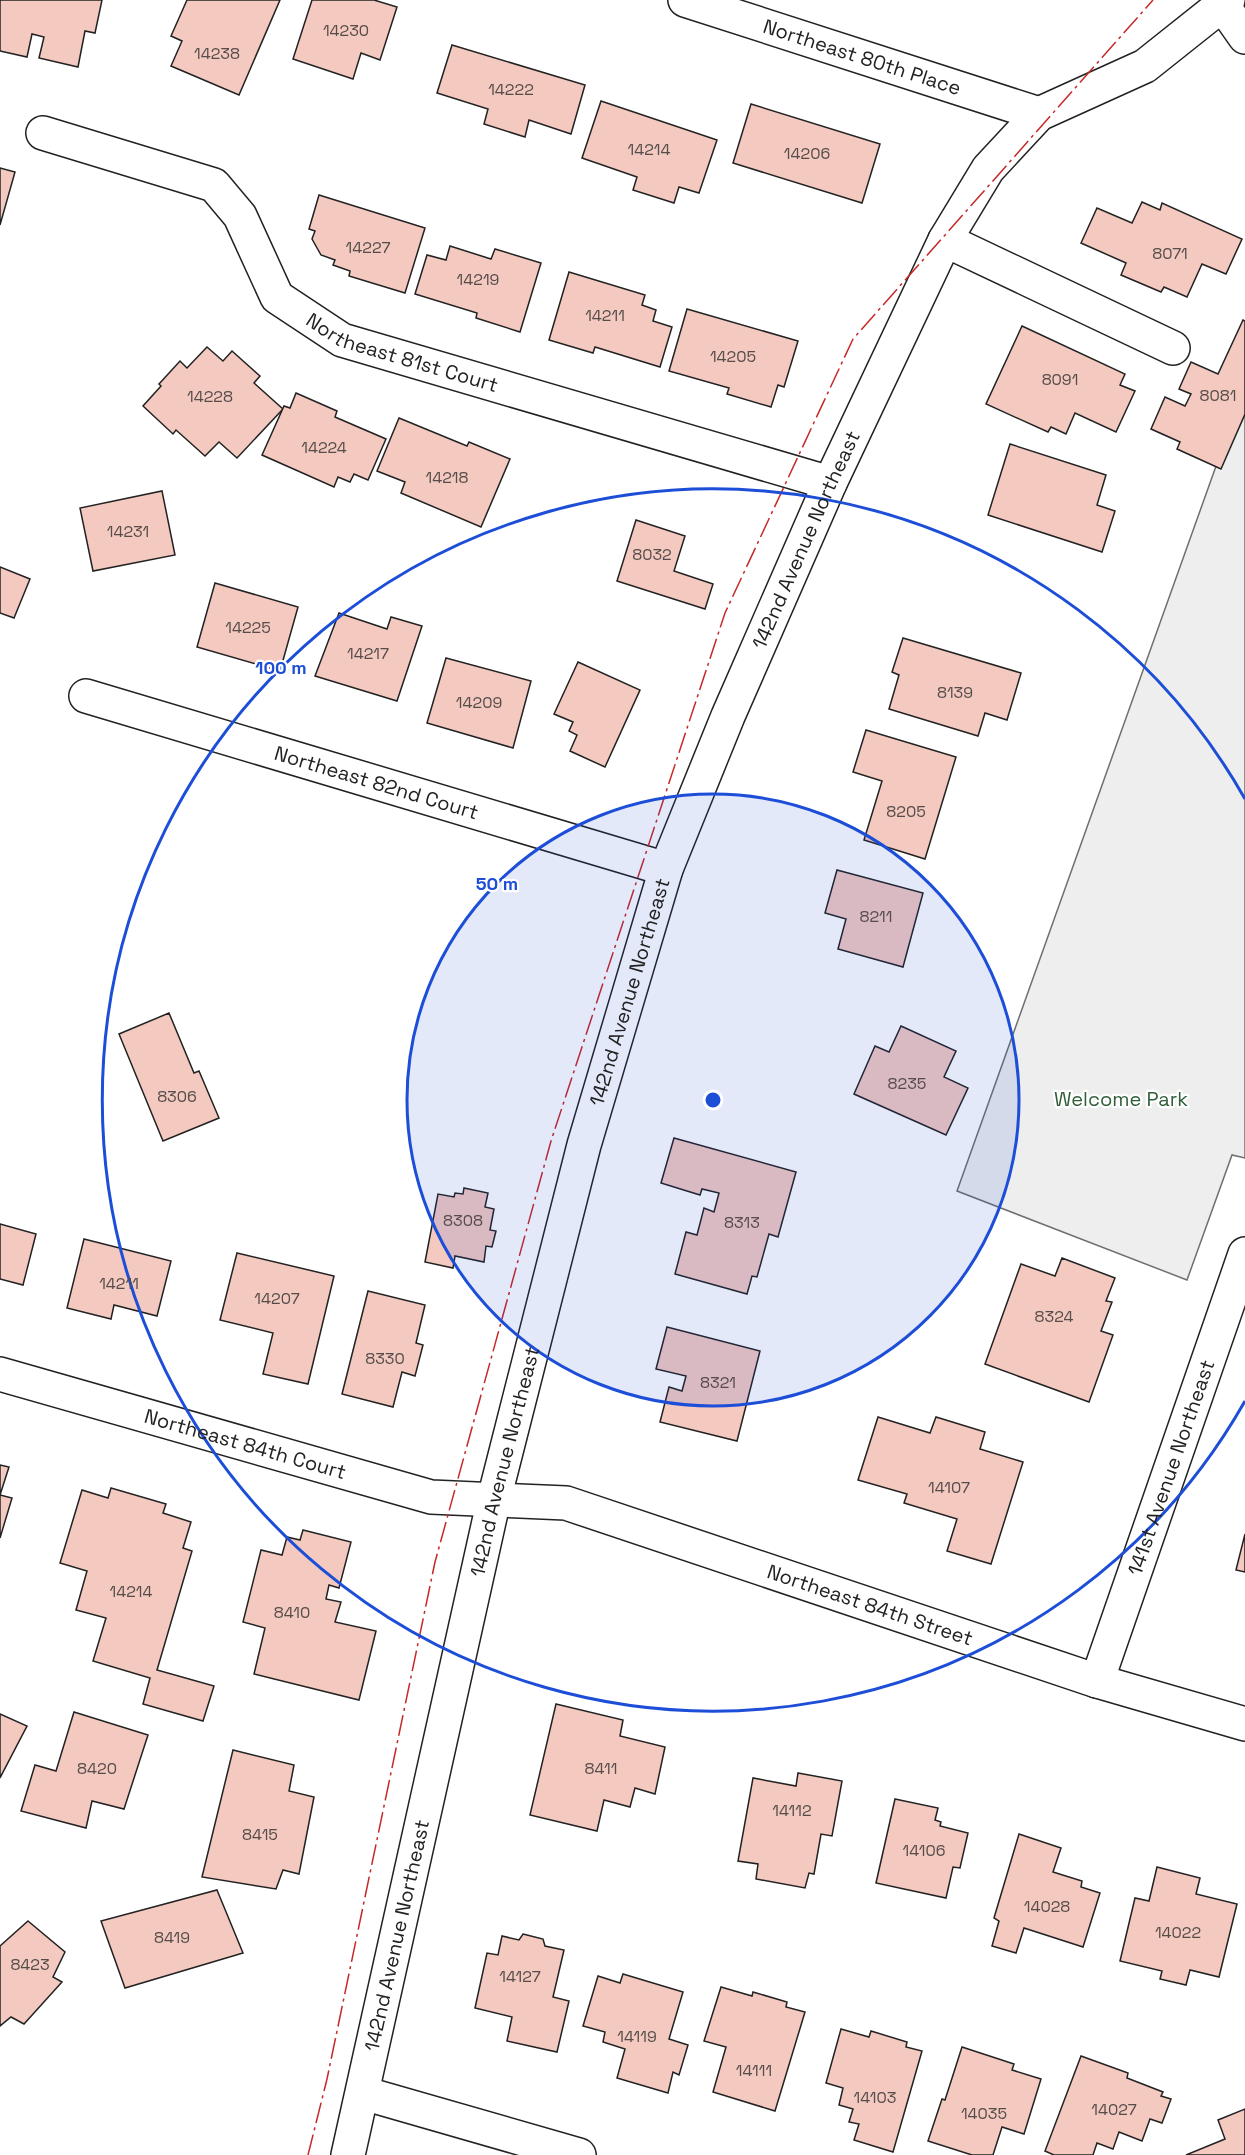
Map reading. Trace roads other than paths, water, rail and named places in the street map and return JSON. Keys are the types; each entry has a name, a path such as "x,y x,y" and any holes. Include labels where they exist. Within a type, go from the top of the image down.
{"street":[{"name":"Northeast 80th Place","path":"685,0 1039,114"},
{"name":"142nd Avenue Northeast","path":"348,2155 494,1499 584,1144 666,869 728,716 830,483 945,240 988,169 1039,114 1145,66 1223,1"},
{"path":"1223,1 1245,37"},
{"name":"Northeast 81st Court","path":"43,133 214,185 240,216 277,297 342,340 830,483"},
{"path":"945,240 1173,348"},
{"name":"Northeast 82nd Court","path":"86,696 666,869"},
{"name":"141st Avenue Northeast","path":"1097,1681 1245,1254"},
{"name":"Northeast 84th Court","path":"0,1374 431,1497 494,1499"},
{"name":"Northeast 84th Street","path":"494,1499 566,1503 1097,1681 1245,1724"},
{"path":"363,2092 579,2155"}],"park label":[{"name":"Welcome Park","path":"1121,1099"}]}
